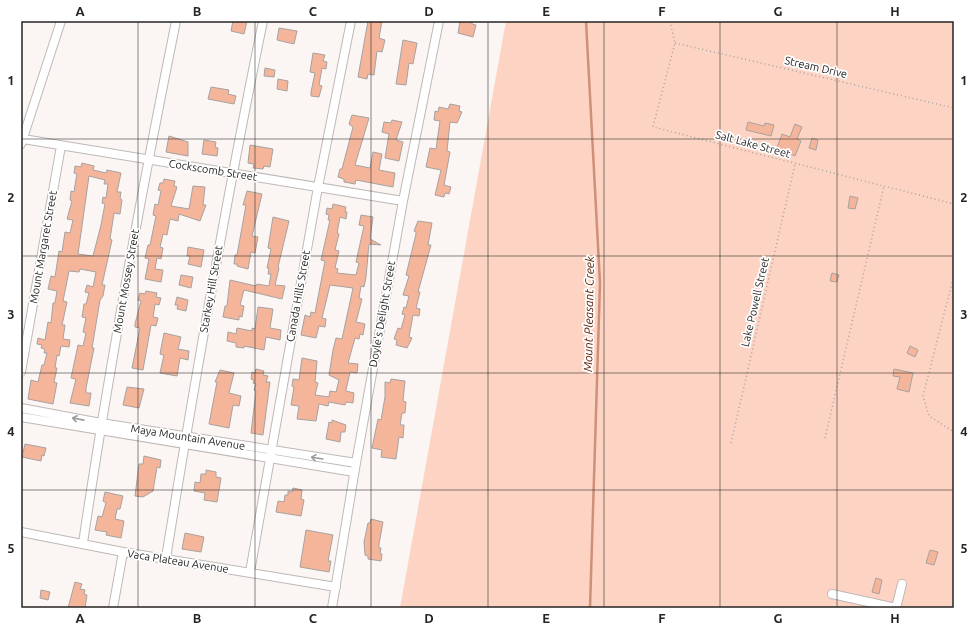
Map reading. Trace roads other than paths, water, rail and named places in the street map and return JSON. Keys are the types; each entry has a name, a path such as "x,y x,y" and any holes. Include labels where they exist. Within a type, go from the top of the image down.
{"street":[{"path":"22,141 61,21"},
{"name":"Mount Mossey Street","path":"83,543 100,426 148,160 176,21"},
{"name":"Starkey Hill Street","path":"166,558 185,440 232,174 263,21"},
{"name":"Canada Hills Street","path":"250,572 318,186 351,21"},
{"name":"Doyle's Delight Street","path":"332,608 354,472 403,202 439,21"},
{"name":"Cockscomb Street","path":"22,141 318,186 403,202"},
{"name":"Mount Margaret Street","path":"21,372 61,146"},
{"name":"Maya Mountain Avenue","path":"21,408 100,426"},
{"name":"Maya Mountain Avenue","path":"21,417 100,426 270,454 356,464"},
{"name":"Maya Mountain Avenue","path":"270,454 354,472"},
{"name":"Vaca Plateau Avenue","path":"21,532 83,543 122,552 336,587"},
{"path":"112,608 122,552"},
{"path":"832,594 896,608 902,584"}],"waterway":[{"name":"Mount Pleasant Creek","path":"586,21 600,283 590,608"}]}
